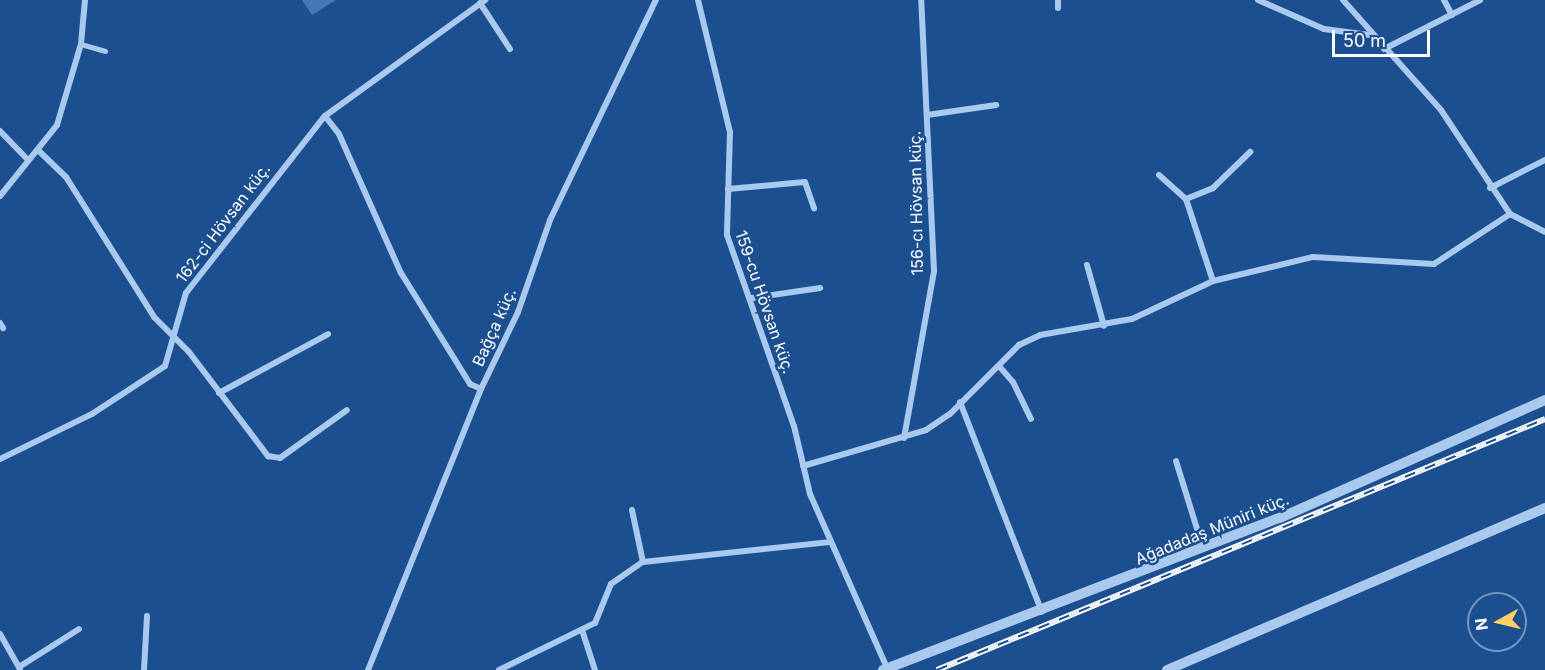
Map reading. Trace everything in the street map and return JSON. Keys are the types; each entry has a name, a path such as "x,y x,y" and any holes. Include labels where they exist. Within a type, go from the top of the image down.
{"street":[{"path":"0,196 28,160 40,152 57,125 81,44 85,0"},
{"name":"Bağça küç.","path":"368,670 481,388 518,312 550,220 656,0"},
{"name":"159-cu Hövsan küç.","path":"698,0 730,132 727,235 752,298 803,466 829,542 885,669"},
{"name":"156-cı Hövsan küç.","path":"904,438 934,271 921,0"},
{"path":"1058,8 1059,0"},
{"path":"1258,0 1324,29 1370,35"},
{"path":"1343,0 1370,35 1441,110 1510,214 1545,232"},
{"path":"1444,0 1452,15"},
{"path":"1384,49 1480,0"},
{"path":"482,1 510,49"},
{"name":"162-ci Hövsan küç.","path":"0,459 92,414 165,366 186,293 325,116 482,1"},
{"path":"927,115 996,105"},
{"path":"325,116 343,143 401,273 464,376 481,388"},
{"path":"0,131 28,160"},
{"path":"40,152 66,177 129,283 273,460 348,410"},
{"path":"1186,200 1212,188 1250,152"},
{"path":"1491,188 1545,160"},
{"path":"1159,175 1186,200 1214,281"},
{"path":"728,189 806,182 814,208"},
{"path":"803,466 927,430 999,366 1018,345 1040,335 1104,326 1132,319 1214,281 1312,257 1427,266 1510,214"},
{"path":"1088,265 1104,326"},
{"path":"752,298 820,288"},
{"path":"219,393 328,334"},
{"path":"999,366 1013,382 1031,419"},
{"name":"Ağadadaş Müniri küç.","path":"885,669 1042,613 1203,548 1545,400"},
{"path":"960,402 1042,613"},
{"path":"1176,461 1203,548"},
{"path":"1167,670 1545,508"},
{"path":"632,510 643,562"},
{"path":"499,670 582,630 602,616 619,574 643,562 829,542"},
{"path":"144,670 147,616"},
{"path":"0,633 19,669 79,629"},
{"path":"582,630 595,670"}],"lane":[{"path":"81,44 105,51"}],"building":[{"path":"302,0 336,0 312,15"}],"railway":[{"path":"937,670 1545,419"}]}
